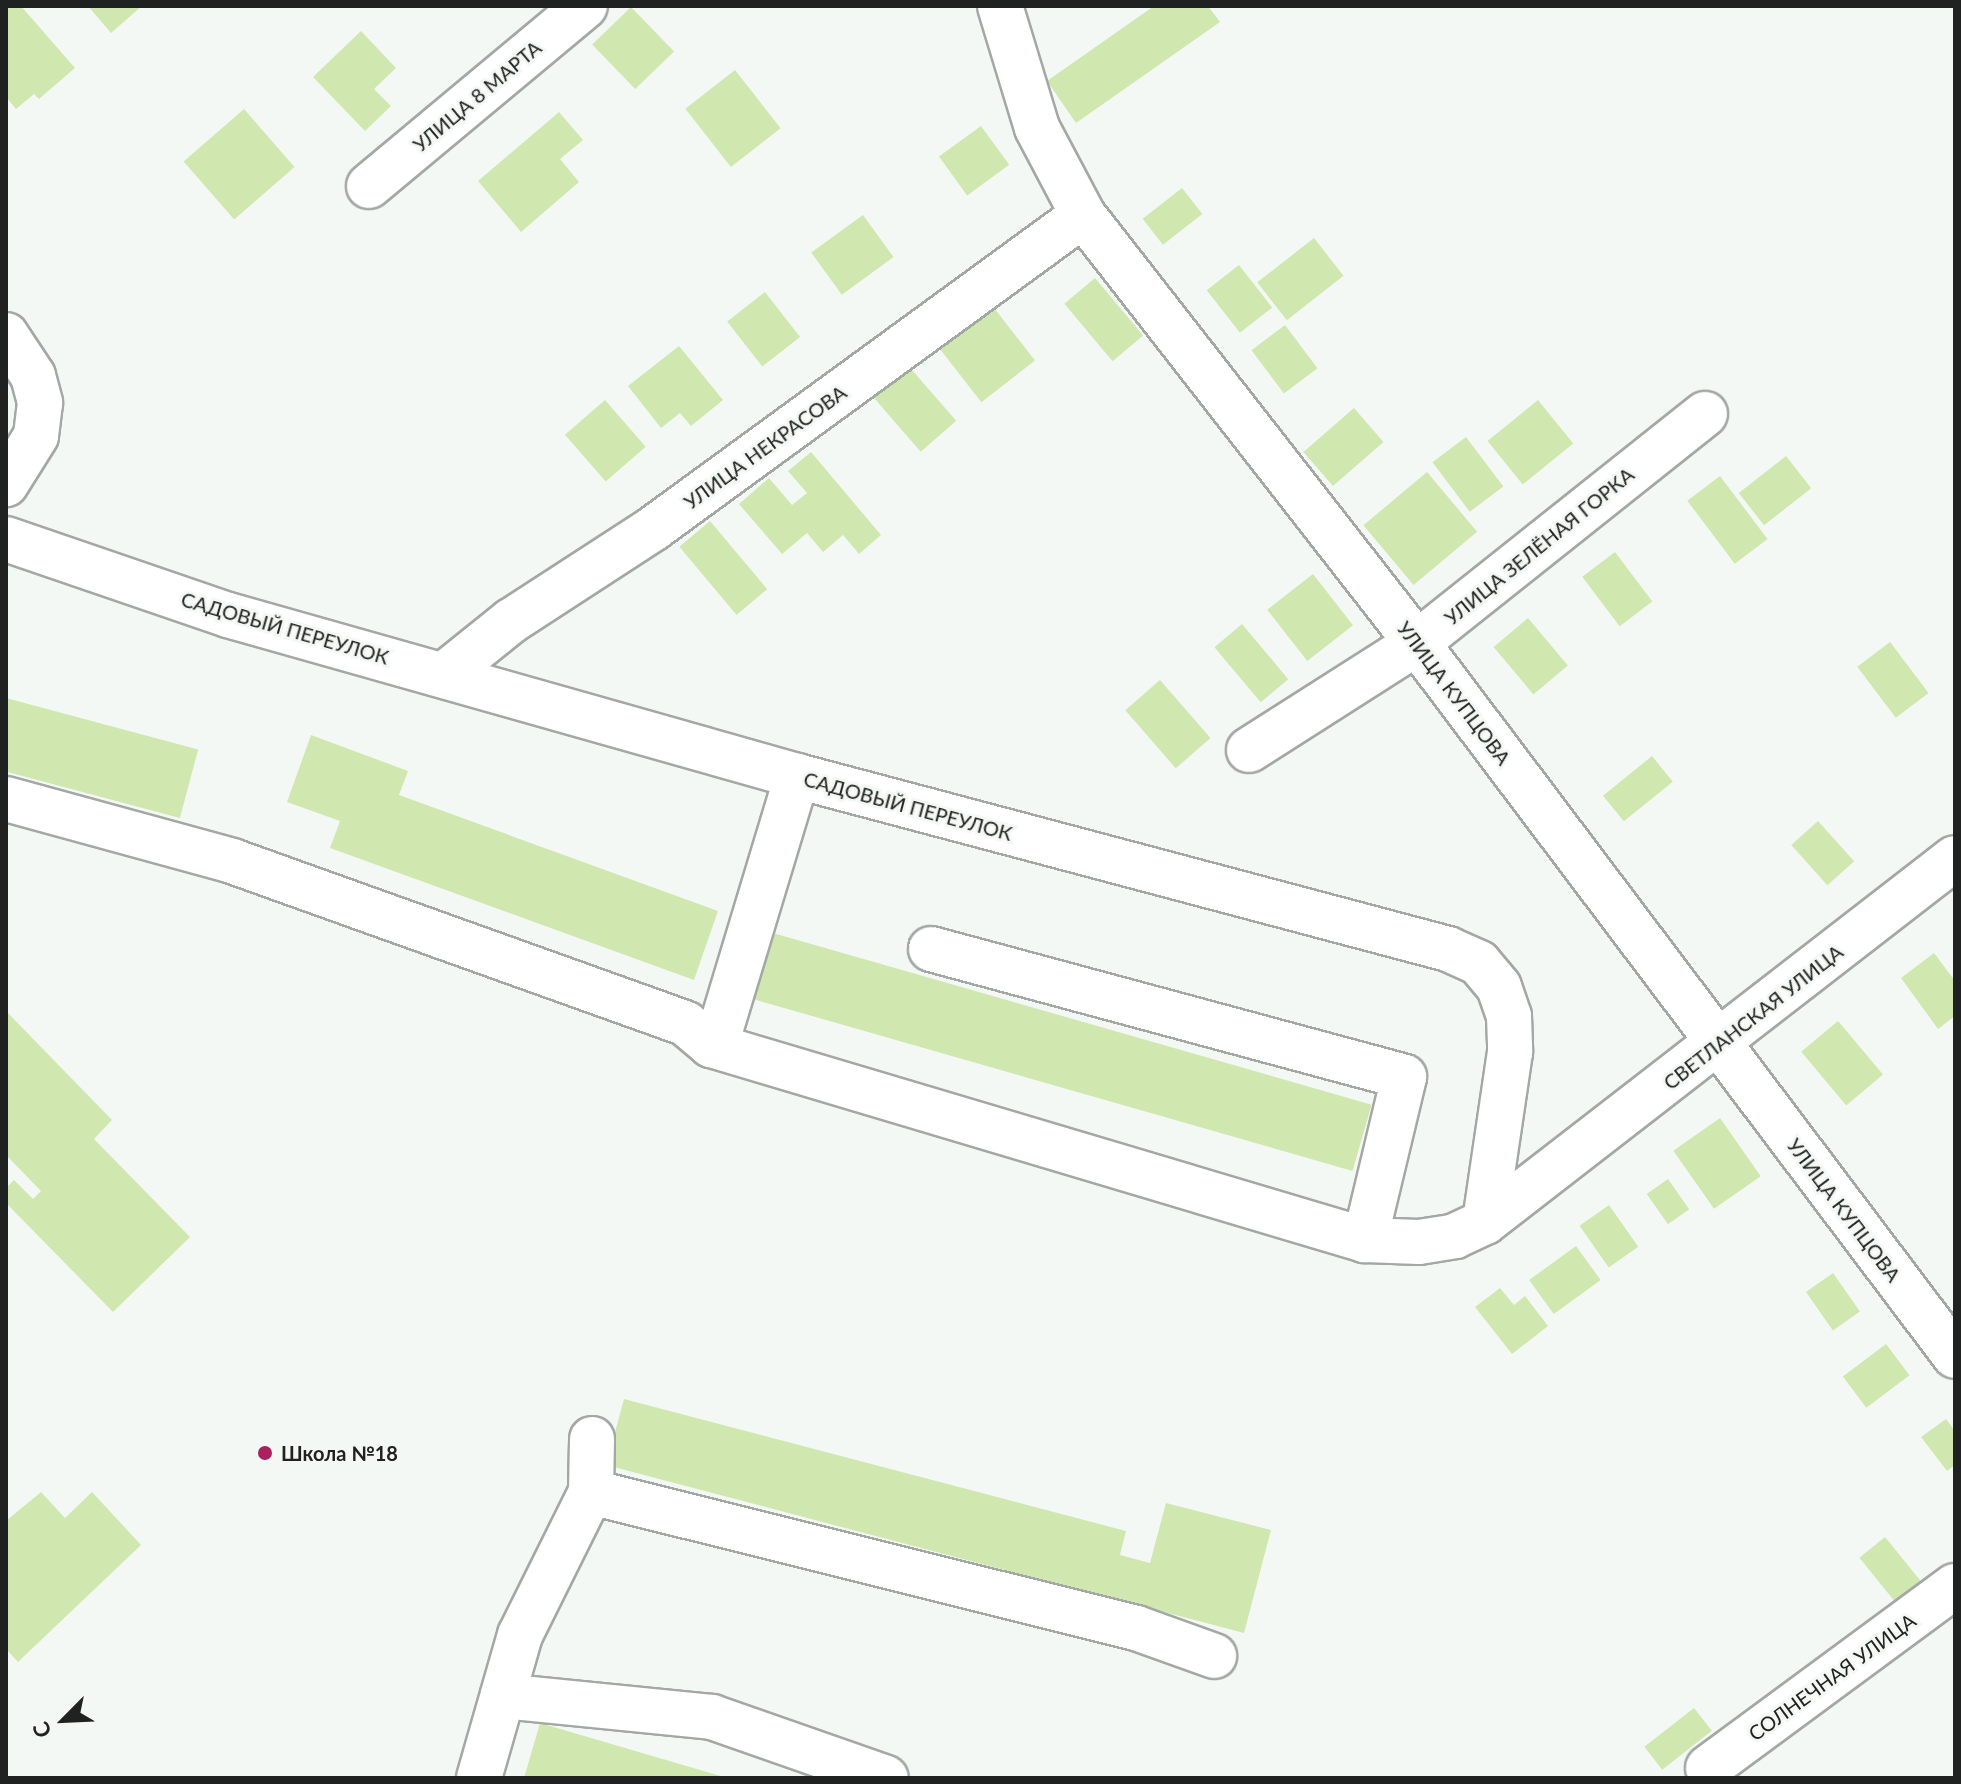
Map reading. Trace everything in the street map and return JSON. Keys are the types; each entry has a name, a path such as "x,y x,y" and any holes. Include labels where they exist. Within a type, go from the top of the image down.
{"street":[{"name":"УЛИЦА 8 МАРТА","path":"369,186 585,6"},
{"name":"УЛИЦА КУПЦОВА","path":"1000,6 1037,128 1083,215 1417,643 1955,1356"},
{"name":"УЛИЦА НЕКРАСОВА","path":"445,674 511,621 654,528 1083,215"},
{"path":"6,335 33,376 40,403 36,436 6,484"},
{"name":"УЛИЦА ЗЕЛЁНАЯ ГОРКА","path":"1249,750 1417,643 1705,414"},
{"name":"САДОВЫЙ ПЕРЕУЛОК","path":"6,539 228,615 797,776 1448,949 1479,963 1499,987 1509,1016 1510,1052 1485,1222"},
{"path":"711,1045 718,1038 797,776"},
{"path":"6,799 232,861 686,1024 711,1045 1365,1240 1419,1242 1455,1236 1485,1222"},
{"name":"СВЕТЛАНСКАЯ УЛИЦА","path":"1485,1222 1550,1176 1955,858"},
{"path":"931,949 1404,1077 1365,1240"},
{"path":"479,1778 520,1635 591,1492 592,1439"},
{"path":"591,1492 1136,1628 1214,1656"},
{"name":"СОЛНЕЧНАЯ УЛИЦА","path":"1708,1768 1955,1586"},
{"path":"503,1696 712,1717 886,1778"}],"building":[{"path":"6,6 21,6 75,68 39,99 34,94 16,109 6,97"},
{"path":"88,6 142,6 111,33"},
{"path":"1154,6 1208,6 1220,22 1076,123 1047,81"},
{"path":"631,7 674,52 635,89 592,45"},
{"path":"361,31 396,68 374,89 391,106 365,131 313,77"},
{"path":"735,70 781,128 731,167 685,109"},
{"path":"244,109 295,167 234,220 184,161"},
{"path":"559,112 583,140 560,159 579,182 521,232 478,181"},
{"path":"981,126 1009,165 967,195 939,157"},
{"path":"1182,188 1202,214 1163,245 1143,219"},
{"path":"863,215 894,257 842,295 811,253"},
{"path":"1314,238 1344,276 1287,320 1257,282"},
{"path":"1239,265 1272,308 1240,333 1207,290"},
{"path":"1095,278 1143,335 1113,361 1064,304"},
{"path":"765,292 800,337 762,366 727,322"},
{"path":"987,299 1035,360 981,402 933,341"},
{"path":"1285,325 1317,368 1284,393 1251,350"},
{"path":"679,346 723,400 691,426 680,413 661,428 628,386"},
{"path":"905,362 956,421 921,452 870,393"},
{"path":"605,400 646,447 606,482 565,435"},
{"path":"1538,400 1573,444 1523,484 1487,441"},
{"path":"1354,408 1384,442 1333,486 1303,452"},
{"path":"1466,437 1503,487 1470,512 1432,462"},
{"path":"811,452 881,535 859,554 843,535 823,552 807,533 782,554 739,504 769,478 792,505 807,493 788,471"},
{"path":"1786,456 1811,488 1764,525 1739,493"},
{"path":"1427,472 1477,532 1414,585 1363,525"},
{"path":"1720,476 1768,539 1735,564 1687,501"},
{"path":"710,521 767,589 737,615 679,547"},
{"path":"1615,552 1652,602 1620,626 1582,577"},
{"path":"1313,574 1353,625 1307,661 1267,610"},
{"path":"1528,618 1568,665 1533,694 1494,647"},
{"path":"1242,624 1288,679 1261,702 1214,647"},
{"path":"1890,642 1929,693 1896,718 1857,667"},
{"path":"1160,680 1211,738 1176,768 1125,710"},
{"path":"6,698 198,750 180,818 6,772"},
{"path":"311,735 408,771 399,795 718,911 694,980 330,848 340,821 287,802"},
{"path":"1652,756 1673,782 1624,821 1603,796"},
{"path":"1818,821 1854,861 1827,885 1791,845"},
{"path":"766,931 1372,1105 1353,1171 747,997"},
{"path":"1934,953 1955,981 1955,1016 1938,1029 1901,978"},
{"path":"6,1011 112,1120 94,1139 190,1237 113,1312 6,1203 6,1188 14,1180 33,1199 41,1191 6,1155"},
{"path":"1838,1021 1883,1075 1846,1105 1801,1052"},
{"path":"1720,1118 1761,1176 1714,1209 1673,1151"},
{"path":"1668,1179 1689,1209 1668,1224 1647,1194"},
{"path":"1609,1205 1638,1247 1609,1267 1580,1226"},
{"path":"1576,1246 1601,1280 1554,1314 1529,1280"},
{"path":"1833,1273 1860,1312 1833,1330 1806,1292"},
{"path":"1500,1288 1514,1305 1525,1296 1548,1326 1512,1354 1475,1307"},
{"path":"1886,1344 1909,1375 1866,1408 1843,1376"},
{"path":"624,1399 1126,1531 1120,1555 1150,1563 1166,1503 1271,1530 1244,1633 606,1465"},
{"path":"1946,1419 1955,1431 1955,1465 1947,1471 1921,1437"},
{"path":"41,1492 65,1518 92,1492 141,1545 18,1662 6,1649 6,1521"},
{"path":"1885,1537 1922,1583 1896,1604 1859,1558"},
{"path":"1694,1708 1712,1731 1662,1770 1644,1747"},
{"path":"540,1723 724,1777 724,1778 524,1778"}],"place":[{"name":"Школа №18","path":"265,1453"}]}
